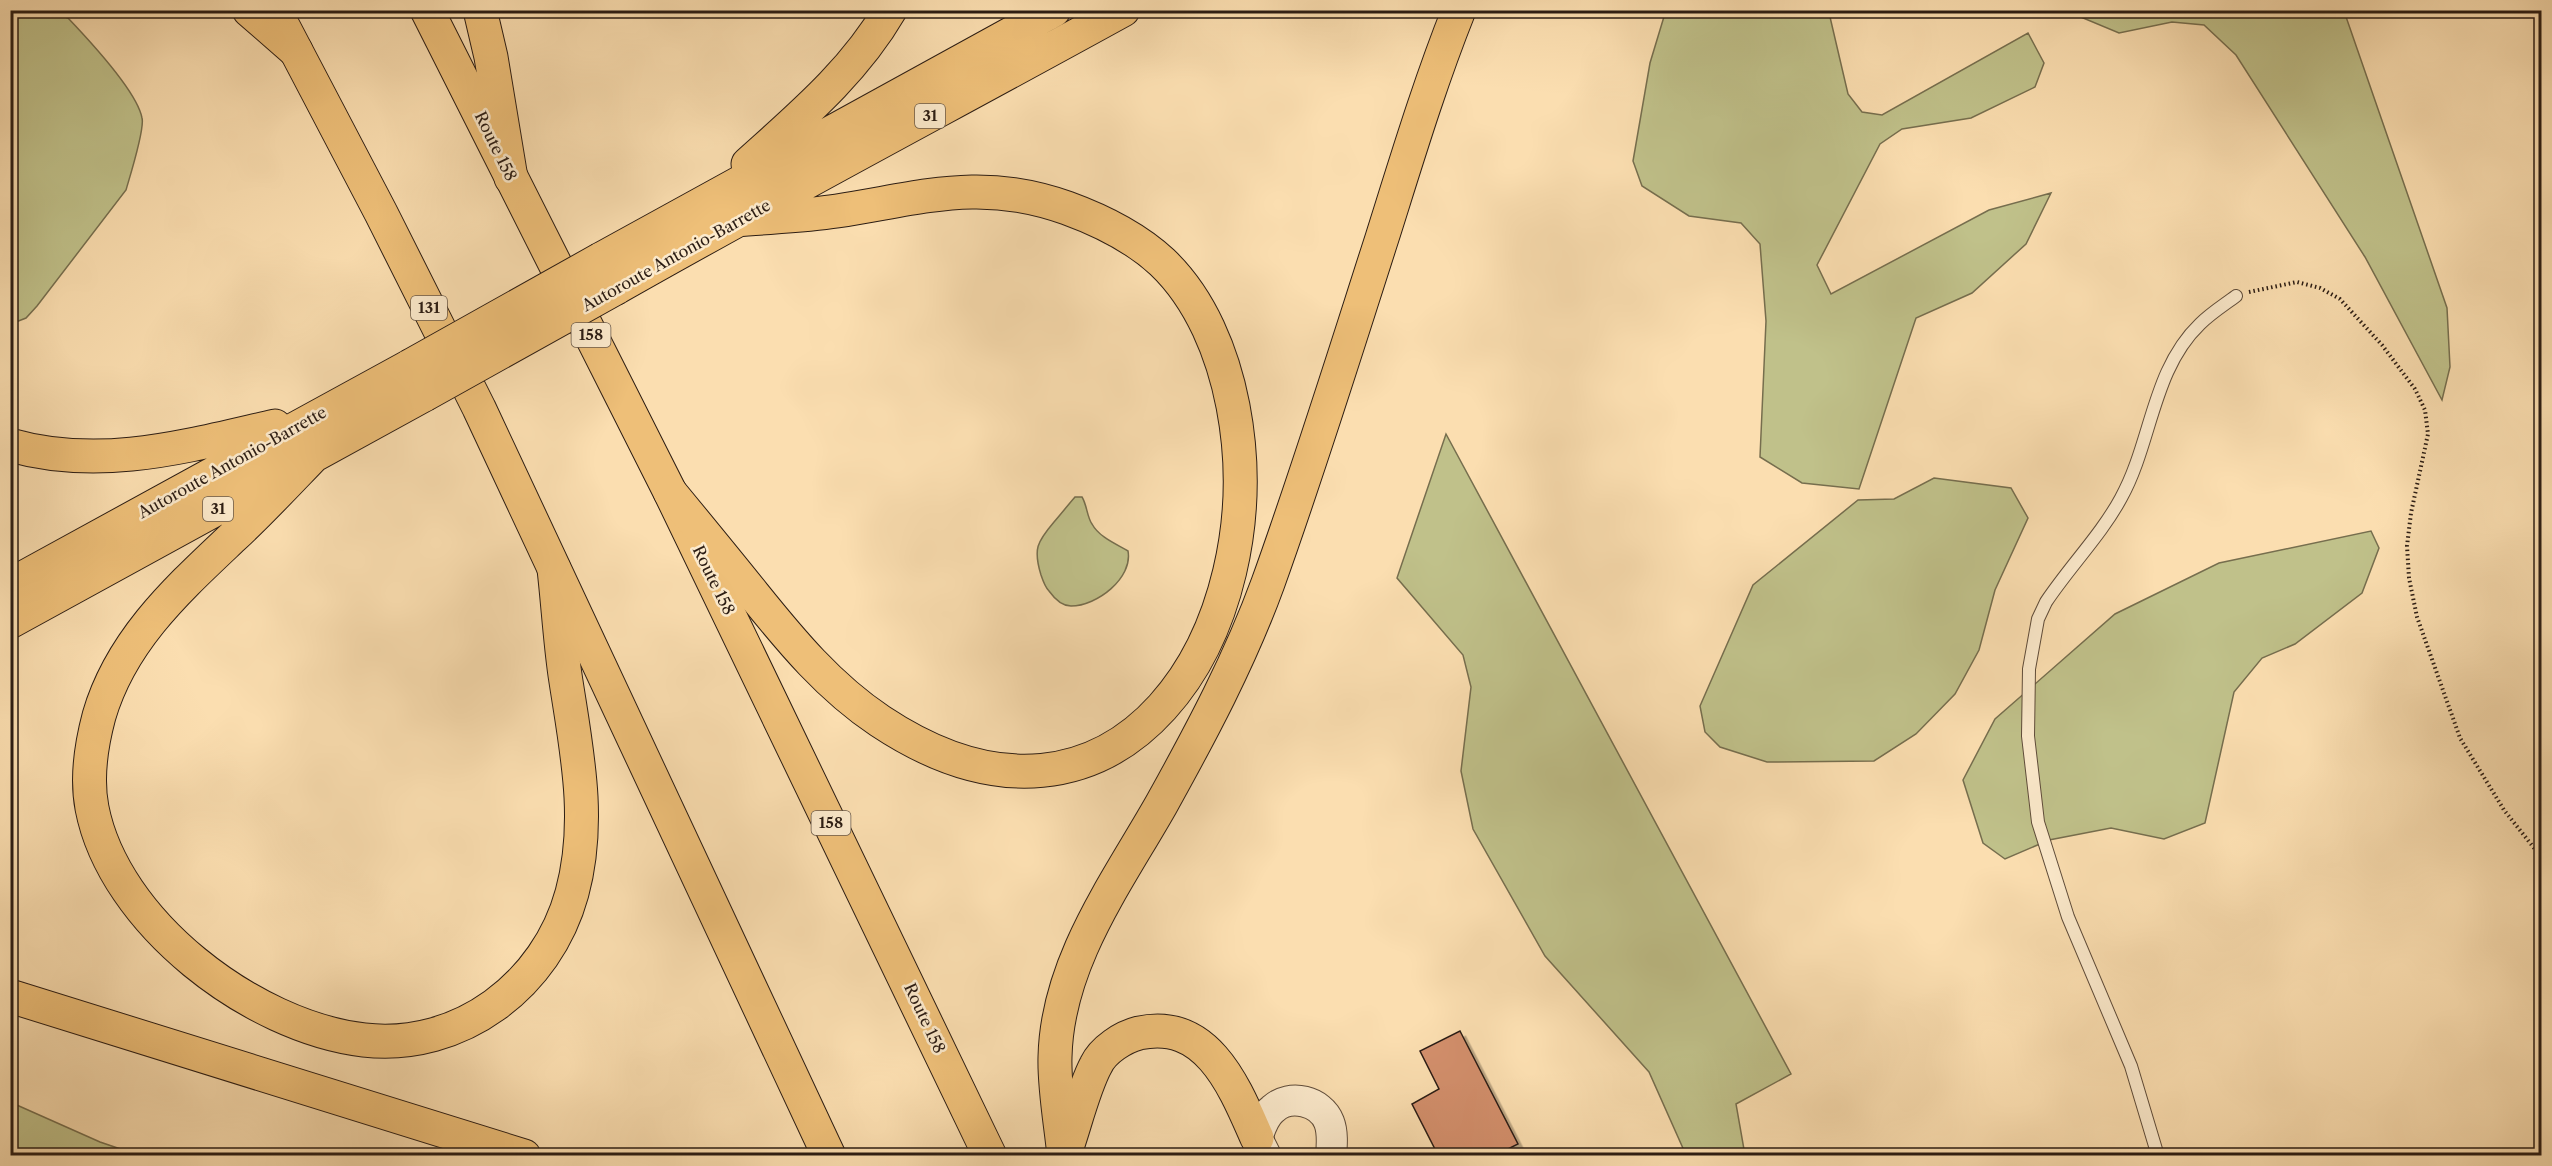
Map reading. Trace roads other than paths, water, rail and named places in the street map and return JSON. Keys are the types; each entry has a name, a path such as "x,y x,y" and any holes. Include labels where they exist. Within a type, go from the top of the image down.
{"highway":[{"path":"249,10 296,51"},
{"name":"131","path":"274,10 468,387 554,569"},
{"name":"Route 158","path":"427,10 670,492 990,1155"},
{"path":"480,10 491,57 511,178"},
{"path":"707,202 820,99 856,59 890,10"},
{"name":"Autoroute Antonio-Barrette","path":"10,585 1054,10"},
{"name":"Autoroute Antonio-Barrette","path":"10,622 314,456 736,220 834,169 1123,10"},
{"path":"1064,1155 1055,1058 1063,1006 1071,975 1094,922 1222,690 1253,621 1303,480 1423,108 1459,10"},
{"path":"670,492 788,637 843,693 879,720 915,741 969,763 989,767 1026,770 1079,762 1114,746 1144,726 1173,696 1196,661 1214,622 1230,576 1237,535 1241,487 1239,449 1230,392 1216,348 1197,307 1172,273 1143,248 1108,226 1067,208 1036,199 987,192 926,195 837,211 736,220"},
{"path":"10,445 62,456 128,456 166,451 312,418"},
{"path":"314,456 181,585 137,637 115,677 100,713 89,773 92,807 99,832 110,859 131,894 159,927 194,962 235,991 276,1012 322,1030 362,1040 404,1040 424,1037 460,1025 494,1008 523,981 548,947 566,911 572,892 579,853 582,807 578,755 565,675 554,569"},
{"path":"554,569 829,1155"},
{"path":"10,996 525,1155"},
{"path":"1064,1155 1096,1064 1116,1044 1136,1034 1160,1031 1185,1037 1209,1052 1230,1081 1261,1147"}],"street":[{"path":"1261,1147 1262,1123 1274,1107 1295,1100 1317,1106 1329,1121 1332,1132 1331,1155"}],"lane":[{"path":"2158,1155 2131,1066 2068,917 2038,822 2028,736 2032,644 2042,611 2060,580 2121,500 2133,473 2161,386 2172,362 2199,324 2236,296"}]}
